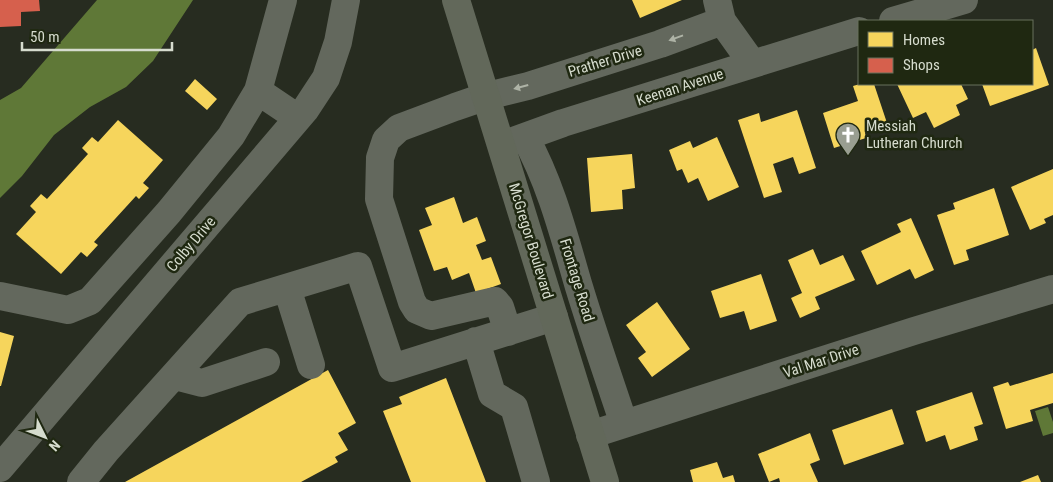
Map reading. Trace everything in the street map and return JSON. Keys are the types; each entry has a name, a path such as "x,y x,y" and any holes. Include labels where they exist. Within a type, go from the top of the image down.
{"main road":[{"name":"McGregor Boulevard","path":"456,0 487,96 513,141 554,317 605,482"}],"street":[{"path":"0,296 68,310 90,300 169,212 231,136 258,91 284,0"},
{"name":"Colby Drive","path":"0,468 11,440 298,118 326,78 338,42 346,0"},
{"path":"896,20 964,0"},
{"name":"Prather Drive","path":"508,332 500,307 495,301 431,316 417,310 412,302 380,199 380,158 386,140 399,128 487,96 528,86 641,50 720,11 752,63"},
{"name":"Keenan Avenue","path":"513,141 563,123 858,31"},
{"path":"258,91 298,118"},
{"name":"Frontage Road","path":"513,141 538,162 554,204 591,327 624,424"},
{"path":"82,482 106,451 240,302 358,266 392,368 554,317"},
{"path":"287,288 311,365"},
{"name":"Val Mar Drive","path":"590,435 1053,289"},
{"path":"476,341 492,394 514,407 536,482"},
{"path":"175,376 202,383 266,362"}],"shaded area":[{"path":"97,0 193,0 153,61 126,87 90,107 54,135 22,176 0,198 0,100 21,88"},
{"path":"1048,407 1053,422 1053,433 1043,436 1035,411"}],"building: Homes":[{"path":"632,0 682,0 640,18"},
{"path":"1036,48 1049,85 990,106 982,85 1033,85 1033,50"},
{"path":"195,79 217,99 207,110 185,91"},
{"path":"874,85 888,126 865,133 866,138 834,148 823,113 858,101 853,86"},
{"path":"897,85 961,85 968,99 956,105 960,115 934,128 926,112 913,118"},
{"path":"797,110 816,168 799,174 793,157 773,164 782,192 764,198 738,120 759,113 761,122"},
{"path":"118,120 163,160 143,183 149,188 139,199 136,196 94,242 98,245 87,257 81,252 61,274 16,234 36,212 30,206 41,194 47,199 88,154 82,148 92,137 98,142"},
{"path":"717,137 739,187 708,201 698,178 688,183 682,169 677,171 669,150 690,141 693,148"},
{"path":"632,154 635,188 622,190 623,209 591,212 587,158"},
{"path":"1053,169 1053,215 1044,219 1046,223 1030,230 1011,187"},
{"path":"994,188 1009,235 966,250 969,260 954,265 937,215 955,209 953,203"},
{"path":"454,197 463,223 477,217 486,241 476,245 482,260 491,257 501,284 476,293 469,273 452,280 447,267 434,271 419,230 432,225 425,208"},
{"path":"911,218 934,270 915,279 910,269 877,285 861,251 901,232 897,224"},
{"path":"813,249 820,265 843,255 855,280 815,297 820,309 800,318 791,298 802,293 788,260"},
{"path":"761,274 777,321 750,330 744,311 720,318 711,291"},
{"path":"657,302 690,349 652,377 638,358 646,352 626,325"},
{"path":"0,332 14,336 1,386 0,386"},
{"path":"328,370 356,423 338,433 348,450 335,457 338,462 301,482 125,482"},
{"path":"1053,373 1053,403 1030,410 1033,421 1006,429 993,387 1008,382 1010,386"},
{"path":"446,378 486,482 411,482 383,411 402,404 399,397"},
{"path":"972,392 983,424 974,427 978,440 950,450 945,435 926,442 916,411"},
{"path":"892,409 904,444 844,465 832,430"},
{"path":"810,433 820,460 810,464 818,482 780,482 779,478 769,482 758,454"},
{"path":"717,462 723,478 733,475 735,482 693,482 690,470"},
{"path":"1038,475 1041,482 1020,482"}],"building: Shops":[{"path":"0,0 39,0 40,11 21,12 21,26 0,27"}],"place":[{"name":"Messiah Lutheran Church","path":"848,156"}]}
